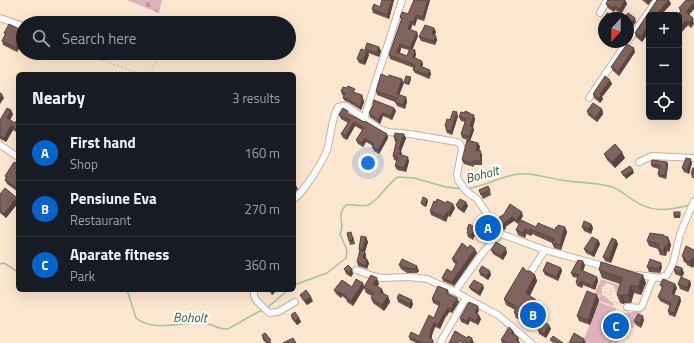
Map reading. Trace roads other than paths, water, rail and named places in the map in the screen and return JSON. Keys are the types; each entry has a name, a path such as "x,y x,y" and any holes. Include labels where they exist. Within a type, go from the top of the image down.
{"street":[{"path":"364,118 402,0"},
{"path":"601,12 607,0"},
{"path":"634,33 657,0"},
{"path":"0,18 16,24"},
{"path":"589,98 623,48"},
{"path":"296,197 303,189 322,160 327,149 338,107 346,106 378,128 388,132 444,139 460,144 462,149 457,178 466,191 477,199 501,234 545,250 616,269"},
{"path":"0,145 16,156"},
{"path":"639,162 652,156 694,158"},
{"path":"633,274 653,278 663,277 670,270 679,238 691,212 694,201"},
{"path":"456,292 463,278 472,266 501,234"},
{"path":"530,273 545,250"},
{"path":"356,270 382,278 427,279 456,292 498,315 531,343"},
{"path":"627,307 639,311 644,303 653,278"},
{"path":"254,292 256,300 265,310 272,314 295,302"},
{"path":"440,343 466,298"}],"waterway":[{"name":"Boholt","path":"466,189 512,175 528,174 612,187 619,190 637,203 652,208 674,209 690,205"},
{"name":"Boholt","path":"296,284 327,273 346,258 347,250 340,234 342,230 341,213 346,205 363,206 372,203 390,183 398,177 414,178 446,187 463,189"},
{"name":"Boholt","path":"0,264 4,263 16,271"},
{"name":"Boholt","path":"128,292 136,318 152,325 160,326 204,323 222,329 228,329 264,310"},
{"name":"Boholt","path":"267,308 286,292"}],"place":[{"name":"First hand","path":"488,228"},
{"name":"Pensiune Eva","path":"533,315"},
{"name":"Aparate fitness","path":"616,326"}]}
